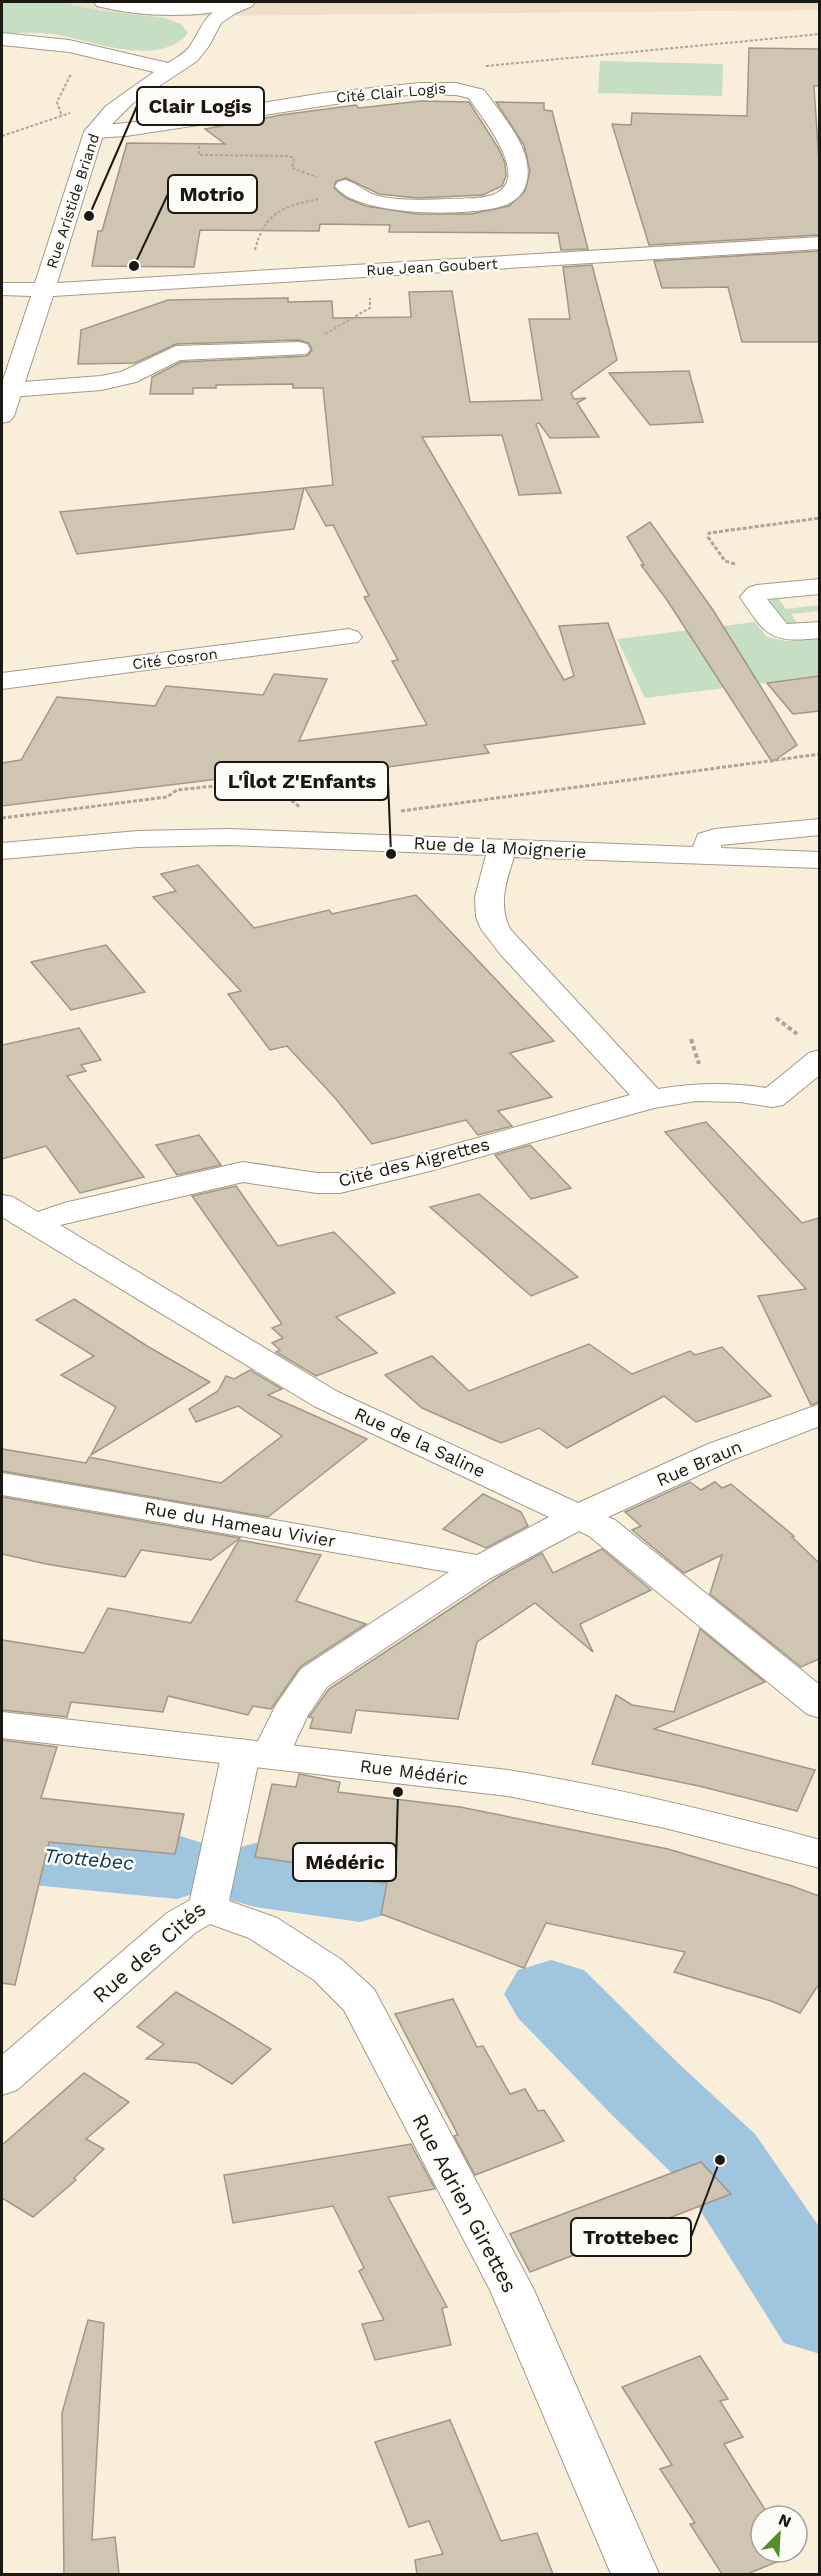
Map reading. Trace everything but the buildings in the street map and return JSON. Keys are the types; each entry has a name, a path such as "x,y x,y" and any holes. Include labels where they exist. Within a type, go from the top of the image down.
{"street":[{"path":"103,2 183,15 198,22 205,32"},
{"path":"142,8 201,8 244,2"},
{"name":"Rue Aristide Briand","path":"2,416 94,132 100,121 111,111 172,70 200,47 205,32 218,16 244,2"},
{"path":"2,39 69,46 172,70"},
{"name":"Cité Clair Logis","path":"94,132 169,124 345,97 433,88 465,88 477,94 482,104 496,119 506,135 516,168 516,184 512,191 507,196 488,203 397,204 373,201 349,189"},
{"name":"Rue Jean Goubert","path":"2,290 44,290 819,243"},
{"path":"10,390 101,383 128,377 176,353 299,349"},
{"path":"819,586 757,593 753,597 776,630 787,633 819,630"},
{"name":"Cité Cosron","path":"2,681 349,637"},
{"path":"706,856 708,840 715,837 819,827"},
{"name":"Rue de la Moignerie","path":"2,851 138,838 198,837 313,839 819,860"},
{"path":"502,847 489,904 495,928 519,958 651,1099"},
{"name":"Cité des Aigrettes","path":"34,1224 64,1213 243,1172 317,1183 340,1183 415,1165 651,1099 696,1092 771,1098 819,1059"},
{"name":"Rue de la Saline","path":"2,1204 326,1400 602,1528 819,1705"},
{"name":"Rue Braun","path":"579,1516 720,1452 819,1414"},
{"name":"Rue du Hameau Vivier","path":"2,1484 463,1563 476,1571"},
{"path":"256,1754 283,1724 298,1698 314,1678 476,1571 579,1516"},
{"name":"Rue Médéric","path":"2,1725 496,1781 586,1796 712,1824 819,1854"},
{"name":"Rue des Cités","path":"2,2079 181,1923 207,1908 256,1754"},
{"name":"Rue Adrien Girettes","path":"207,1908 263,1928 328,1970 343,1982 358,2000 512,2290 635,2574"}],"path":[{"path":"2,135 61,114 57,102 75,68"},
{"path":"169,124 199,146 199,155 289,156 294,158 292,168 349,189"},
{"path":"250,278 258,233 269,217 298,202 349,189"},
{"path":"299,349 370,308 368,270"},
{"path":"735,564 725,561 708,537 709,533 819,518"},
{"path":"390,812 819,754"},
{"path":"2,818 167,797 177,790 261,781 269,782 302,808"}],"shaded area":[{"path":"2,2 819,2 820,10 2,18"}],"green space":[{"path":"58,2 102,11 165,18 181,24 188,33 176,44 143,51 105,46 53,34 2,33 2,4"},
{"path":"600,61 723,64 722,96 598,93"},
{"path":"778,598 786,609 819,605 819,611 791,614 798,625 788,624 780,618 768,601"},
{"path":"755,622 767,637 786,641 819,637 819,676 645,698 617,639"}],"waterway":[{"name":"Trottebec","path":"2,1851 177,1867"},
{"name":"Trottebec","path":"255,1875 360,1890"},
{"name":"Trottebec","path":"551,1994 646,2090 720,2160 820,2314"}],"place":[{"name":"Clair Logis","path":"89,216"},
{"name":"Motrio","path":"134,266"},
{"name":"L'Îlot Z'Enfants","path":"391,854"},
{"name":"Médéric","path":"398,1792"},
{"name":"Trottebec","path":"720,2160"}]}
